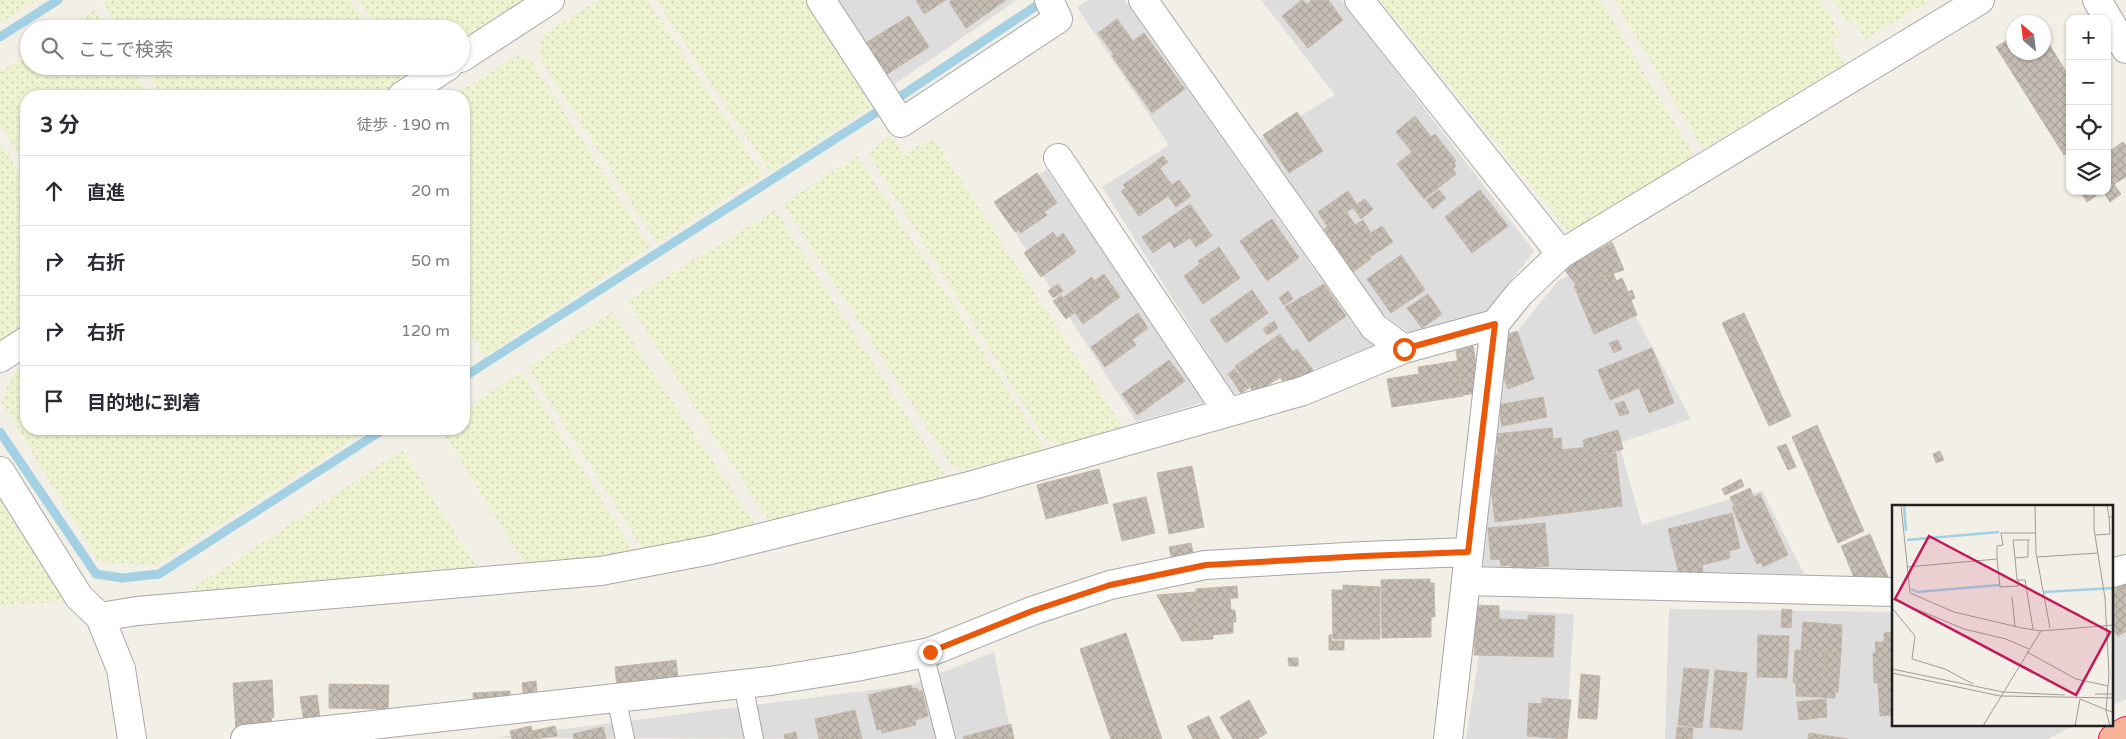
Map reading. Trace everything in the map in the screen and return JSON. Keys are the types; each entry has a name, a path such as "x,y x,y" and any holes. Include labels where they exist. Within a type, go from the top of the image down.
{"highway":[{"path":"2113,739 2126,732"}],"street":[{"path":"470,52 550,0"},
{"path":"821,0 901,123 1058,19 1048,0"},
{"path":"1143,0 1374,326 1404,349"},
{"path":"1359,0 1561,254"},
{"path":"1448,739 1495,324 1520,293 1561,254 1980,0"},
{"path":"2097,0 2126,49"},
{"path":"411,90 434,75"},
{"path":"1058,158 1228,412"},
{"path":"100,617 137,611 602,571 711,550 973,486 1303,391 1404,349 1495,324"},
{"path":"0,358 20,344"},
{"path":"0,471 78,598 100,617 121,670 132,739"},
{"path":"245,739 743,684 856,667 924,654 1032,611 1110,585 1206,565 1468,552"},
{"path":"1466,581 1892,592"}],"lane":[{"path":"924,654 946,739"},
{"path":"743,684 754,739"},
{"path":"616,697 625,739"}],"shaded area":[{"path":"838,0 1017,0 892,86"},
{"path":"1088,0 1124,0 1358,332 1376,345 1320,367 1233,394 1102,187 1169,145 1077,7"},
{"path":"1261,0 1341,0 1534,251 1487,312 1408,332 1383,314 1260,140 1335,95"},
{"path":"1047,170 1205,402 1136,422 995,201"},
{"path":"1603,255 1691,419 1619,443 1642,525 1762,490 1804,574 1477,571 1499,398 1515,334 1558,281"},
{"path":"2126,590 2126,699 2114,705 2114,593"},
{"path":"1486,609 1574,614 1566,739 1466,739"},
{"path":"1669,609 1892,612 1892,726 2072,726 2048,739 1665,739"},
{"path":"994,652 1012,739 493,738 911,685"}],"green space":[{"path":"0,0 37,0 0,23"},
{"path":"106,0 350,0 363,20 114,20 103,2"},
{"path":"360,0 536,0 470,42 470,20 373,20"},
{"path":"598,0 647,0 763,175 657,243 539,57 541,36"},
{"path":"656,0 812,0 877,102 770,172"},
{"path":"1380,0 1600,0 1696,159 1570,234"},
{"path":"1614,0 1820,0 1842,35 1831,40 1845,64 1703,149"},
{"path":"1833,0 1931,0 1865,39 1854,21 1848,24"},
{"path":"95,10 101,20 80,20"},
{"path":"517,55 531,60 650,247 485,356 470,333 470,90 462,90"},
{"path":"20,59 20,75 136,75 145,90 20,90 20,156 0,125 0,72"},
{"path":"149,75 400,75 405,84 395,90 158,90"},
{"path":"892,135 903,155 933,138 1124,429 1074,447 1046,440 867,152"},
{"path":"0,143 20,174 20,330 0,342"},
{"path":"857,155 1045,448 1041,454 965,469 952,466 783,204"},
{"path":"775,210 946,477 769,521 627,301"},
{"path":"612,312 756,526 670,547 642,548 528,367"},
{"path":"20,368 20,432 1,401 13,373"},
{"path":"521,372 633,550 596,562 528,569 445,435 470,435 470,405"},
{"path":"22,435 361,435 156,565 99,562"},
{"path":"402,450 482,575 184,594"},
{"path":"0,499 66,601 0,606"}],"building":[{"path":"916,0 946,0 924,14"},
{"path":"952,0 1006,0 966,28 949,2"},
{"path":"1302,0 1307,4 1312,0 1328,0 1343,20 1308,48 1282,16"},
{"path":"909,16 929,47 884,76 864,44"},
{"path":"1117,19 1133,41 1114,55 1098,33"},
{"path":"1144,33 1185,89 1152,113 1112,56"},
{"path":"2006,41 2006,60 2051,60 2051,47 2066,72 2066,154 2064,155 1996,47"},
{"path":"1297,112 1323,151 1289,173 1263,135"},
{"path":"1415,116 1431,137 1412,152 1396,132"},
{"path":"1435,134 1456,161 1454,163 1456,166 1453,169 1456,174 1424,199 1397,164"},
{"path":"2123,142 2126,146 2126,177 2114,184 2121,194 2110,202 2106,195 2111,195 2111,150"},
{"path":"1163,156 1168,162 1160,168 1156,161"},
{"path":"1155,162 1172,185 1179,180 1191,196 1176,207 1168,196 1139,216 1121,191 1126,188 1123,185"},
{"path":"1037,173 1057,203 1044,212 1047,215 1021,233 1019,230 1015,232 994,202"},
{"path":"1439,190 1446,198 1433,209 1426,200"},
{"path":"1480,190 1508,226 1472,253 1445,217"},
{"path":"1348,191 1357,205 1327,226 1318,212"},
{"path":"2083,195 2097,195 2087,202"},
{"path":"1365,199 1373,209 1361,219 1353,207"},
{"path":"1190,204 1212,236 1196,247 1190,238 1174,248 1170,241 1153,253 1142,237"},
{"path":"1347,213 1355,225 1363,220 1371,233 1382,226 1393,242 1370,257 1371,259 1353,272 1324,229"},
{"path":"1272,219 1299,258 1267,281 1240,241"},
{"path":"1053,232 1057,238 1063,233 1076,252 1041,277 1024,253"},
{"path":"1612,242 1624,270 1576,285 1564,269"},
{"path":"1219,247 1240,278 1203,304 1184,276 1200,264 1198,261"},
{"path":"1401,255 1425,290 1391,313 1367,279"},
{"path":"1613,273 1616,281 1622,278 1628,292 1632,290 1635,298 1631,300 1637,315 1594,334 1574,286"},
{"path":"1104,274 1120,297 1083,324 1064,297 1092,277 1094,281"},
{"path":"1058,284 1063,291 1053,298 1048,291"},
{"path":"1324,284 1346,316 1309,342 1285,307"},
{"path":"1252,290 1268,313 1226,343 1210,320"},
{"path":"1288,291 1293,299 1284,305 1279,298"},
{"path":"1428,294 1442,314 1422,328 1407,308"},
{"path":"1061,295 1074,313 1066,319 1053,301"},
{"path":"1138,313 1148,328 1132,340 1136,345 1105,367 1091,347"},
{"path":"1744,313 1791,416 1769,426 1722,323"},
{"path":"1274,321 1278,328 1267,335 1263,329"},
{"path":"1517,331 1534,379 1508,389 1502,373 1509,334"},
{"path":"1280,334 1293,352 1297,349 1313,370 1287,388 1280,377 1255,394 1235,366"},
{"path":"1618,340 1622,349 1614,353 1609,343"},
{"path":"1473,346 1479,381 1478,393 1463,395 1456,351"},
{"path":"1652,348 1674,403 1649,413 1639,388 1610,400 1598,370"},
{"path":"1169,360 1185,381 1137,415 1122,394"},
{"path":"1457,361 1463,396 1392,407 1387,379 1419,374 1418,367"},
{"path":"1235,369 1249,388 1241,393 1228,374"},
{"path":"1543,397 1547,417 1502,426 1498,405"},
{"path":"1624,401 1629,413 1620,416 1615,404"},
{"path":"1817,425 1864,531 1838,543 1792,437"},
{"path":"1552,428 1553,439 1561,438 1562,450 1588,447 1589,456 1616,453 1622,506 1495,522 1490,478 1492,478 1493,456 1498,454 1496,434"},
{"path":"1618,430 1623,449 1604,455 1589,456 1588,447 1584,447 1583,440"},
{"path":"1786,444 1796,467 1788,470 1777,447"},
{"path":"1940,451 1944,460 1936,463 1933,454"},
{"path":"1192,466 1204,527 1169,534 1157,473"},
{"path":"1099,469 1108,503 1046,519 1037,485"},
{"path":"1741,479 1744,486 1725,495 1722,489"},
{"path":"1750,488 1753,496 1734,505 1730,497"},
{"path":"1760,494 1788,555 1763,567 1761,562 1757,564 1732,507"},
{"path":"1146,497 1155,533 1122,541 1113,504"},
{"path":"1732,513 1740,548 1729,551 1730,558 1702,565 1703,572 1680,578 1668,529"},
{"path":"1545,523 1549,566 1511,569 1511,565 1501,566 1500,559 1491,560 1488,528"},
{"path":"1870,534 1891,584 1858,587 1841,546"},
{"path":"1191,543 1197,571 1174,569 1169,547"},
{"path":"1430,579 1430,583 1434,583 1435,617 1431,617 1431,637 1382,638 1381,580"},
{"path":"2126,581 2126,587 2114,594 2114,583"},
{"path":"1343,585 1380,587 1380,639 1333,639 1332,590 1343,590"},
{"path":"1237,586 1238,598 1210,599 1210,588"},
{"path":"2126,587 2126,631 2118,636 2114,631 2114,595"},
{"path":"1210,588 1210,599 1230,598 1231,610 1235,610 1236,622 1233,622 1233,633 1213,635 1213,639 1199,640 1196,589"},
{"path":"1196,592 1199,640 1182,641 1157,595"},
{"path":"1476,605 1499,606 1499,619 1528,620 1528,615 1555,616 1553,657 1474,655"},
{"path":"1782,609 1792,610 1791,628 1781,627"},
{"path":"1803,622 1842,625 1841,653 1801,650"},
{"path":"1892,632 1892,715 1880,716 1878,683 1874,683 1873,653 1876,653 1875,642 1884,642 1884,633"},
{"path":"1126,633 1162,739 1111,739 1080,649"},
{"path":"1329,635 1332,635 1331,641 1344,641 1344,650 1329,650"},
{"path":"1758,635 1789,636 1787,678 1757,677"},
{"path":"1795,650 1825,652 1823,682 1818,682 1817,697 1796,696 1796,683 1793,683"},
{"path":"1825,652 1841,653 1838,692 1835,692 1835,698 1817,697 1818,682 1823,682"},
{"path":"1288,658 1298,658 1298,666 1289,666"},
{"path":"676,660 679,688 672,688 669,661"},
{"path":"669,661 672,692 618,698 615,667"},
{"path":"1684,668 1709,670 1702,728 1678,725"},
{"path":"1715,670 1747,673 1742,730 1710,727"},
{"path":"1581,674 1600,676 1597,719 1578,718"},
{"path":"272,680 274,717 271,718 272,729 236,731 233,683"},
{"path":"536,681 538,707 525,708 522,683"},
{"path":"329,684 389,685 388,709 329,708"},
{"path":"911,685 913,689 917,688 918,691 922,691 928,716 915,720 916,725 882,733 881,729 877,730 868,695"},
{"path":"510,691 511,707 474,709 473,693"},
{"path":"317,695 321,726 305,728 300,697"},
{"path":"1542,698 1571,700 1567,739 1527,736 1529,703 1542,704"},
{"path":"1826,699 1827,717 1799,720 1797,702"},
{"path":"1249,700 1267,733 1257,739 1233,739 1220,717"},
{"path":"855,710 862,739 819,739 815,719"},
{"path":"1209,716 1216,731 1200,739 1193,739 1187,726"},
{"path":"1011,724 1014,739 964,739 963,737"},
{"path":"531,726 534,739 512,739 510,731"},
{"path":"555,726 557,736 534,739 532,731"},
{"path":"603,727 606,739 574,739 573,734"},
{"path":"1677,727 1693,728 1692,739 1676,739"},
{"path":"1216,731 1220,739 1200,739"},
{"path":"796,732 797,739 785,739 784,735"},
{"path":"1809,733 1848,739 1808,739"}],"waterway":[{"path":"27,20 58,0"},
{"path":"470,373 874,114 1045,0"},
{"path":"0,37 20,24"},
{"path":"0,432 96,574 122,578 159,574 375,435"}],"route":[{"path":"930,652 1032,611 1110,585 1206,565 1468,552 1495,324 1404,349"}]}
